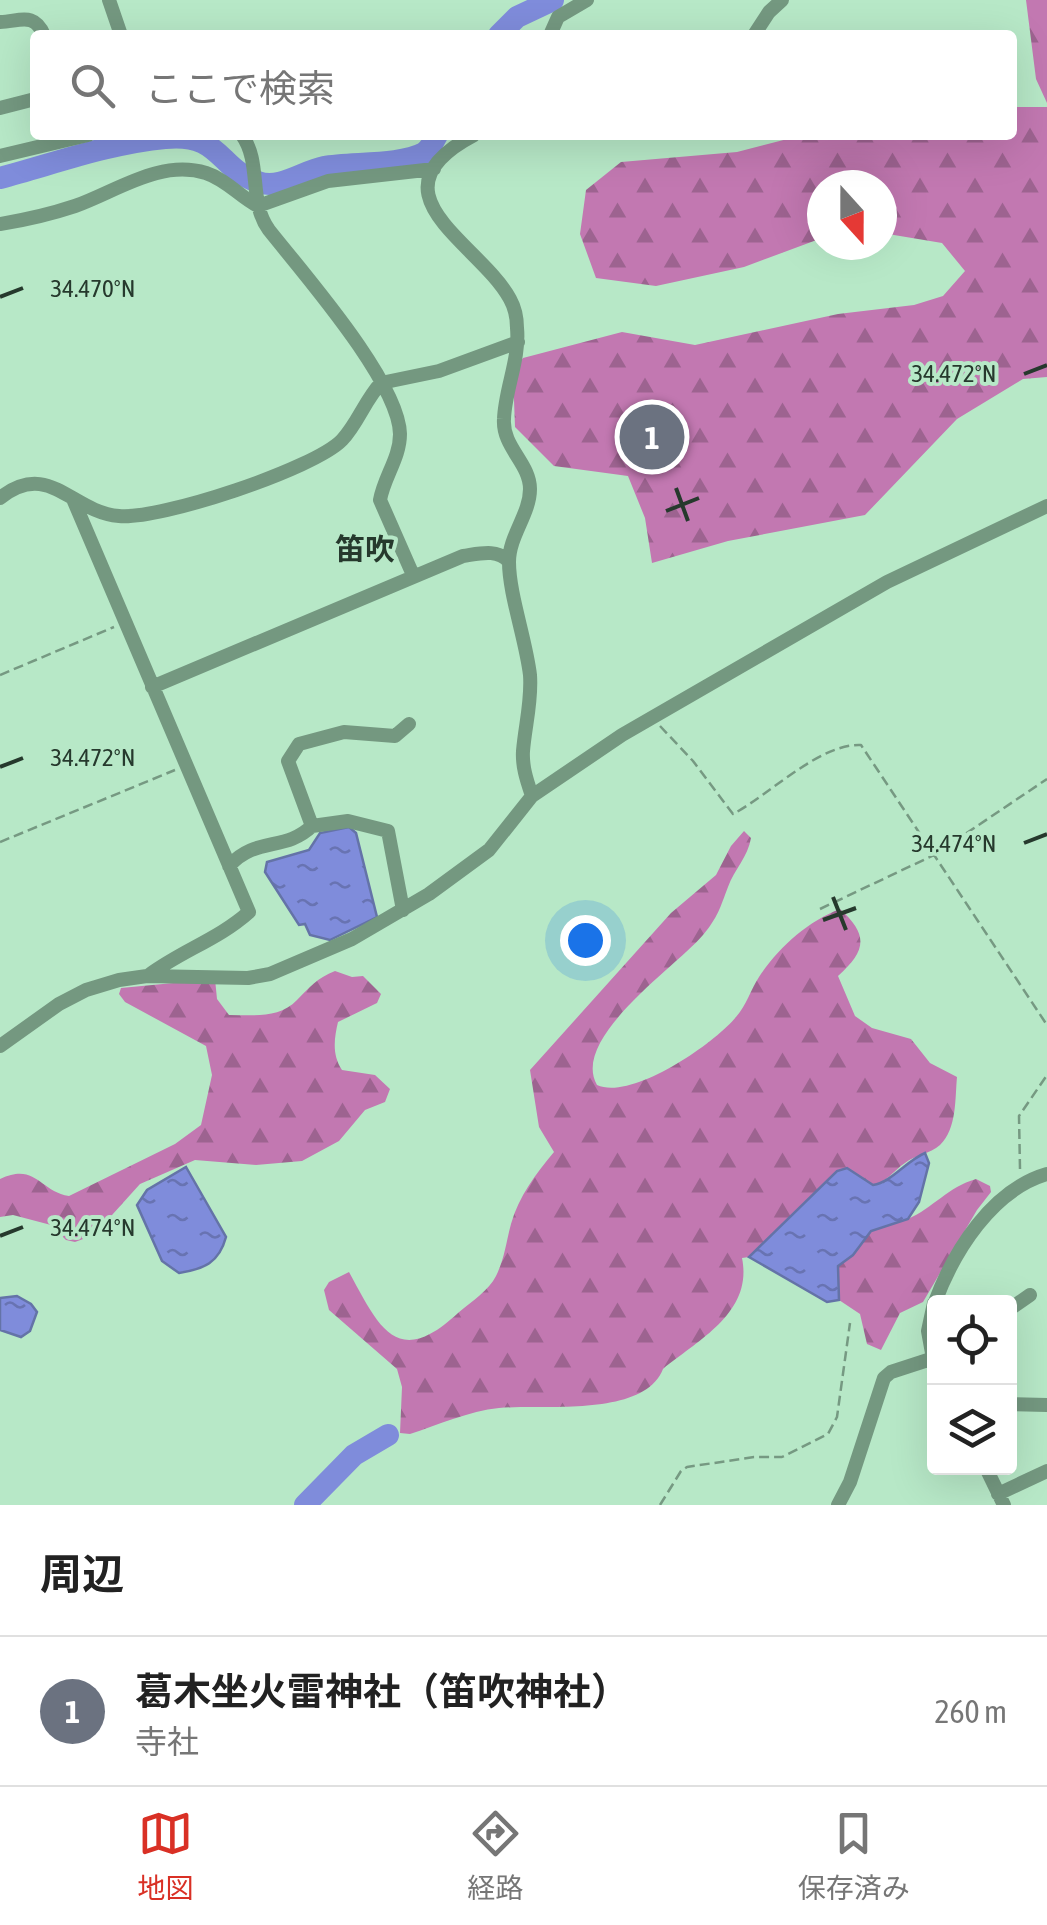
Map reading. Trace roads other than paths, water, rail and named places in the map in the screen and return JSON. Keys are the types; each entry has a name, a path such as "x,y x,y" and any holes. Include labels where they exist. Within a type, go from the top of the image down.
{"street":[{"path":"109,0 119,30"},
{"path":"552,30 558,17 587,0"},
{"path":"757,30 768,12 782,0"},
{"path":"0,22 28,17 42,30"},
{"path":"0,108 30,100"},
{"path":"0,156 67,140"},
{"path":"244,140 254,164 258,201 269,230 346,327 394,402 400,438 380,500 413,576"},
{"path":"466,140 426,182 431,203 466,250 507,293 516,317 518,342 504,420 508,442 526,471 530,496 515,532 509,562 529,669 523,754 532,796"},
{"path":"0,224 76,206 153,173 171,170 205,173 258,201 328,181 434,170"},
{"path":"0,498 36,482 52,485 101,513 141,516 164,512 291,470 325,454 341,442 381,383 440,371 518,342"},
{"path":"72,498 249,912 224,933 169,960 147,976"},
{"path":"0,1046 59,1004 86,990 147,976 248,978 270,974 352,939 403,910 489,850 532,796 568,770 899,575 1047,506"},
{"path":"152,687 463,556 482,553 504,556 509,562"},
{"path":"312,826 290,772 290,752 300,744 344,732 396,736 409,724"},
{"path":"229,866 244,850 300,838 312,826 348,820 388,831 403,910"},
{"path":"939,1295 974,1230 1020,1185 1047,1174"},
{"path":"1017,1304 1030,1294"},
{"path":"838,1505 850,1482 884,1378 891,1372 927,1362"},
{"path":"1017,1404 1047,1405"},
{"path":"989,1475 1001,1499 1047,1471"}],"water":[{"path":"349,827 356,833 377,917 330,940 310,935 305,924 299,925 265,872 267,862 309,850 320,833"},
{"path":"925,1153 929,1163 919,1202 908,1219 871,1231 853,1255 838,1266 839,1300 827,1302 749,1257 837,1171 847,1168 873,1185"},
{"path":"186,1167 226,1237 209,1263 179,1273 162,1261 137,1205 147,1190"},
{"path":"17,1296 37,1312 30,1331 21,1337 0,1330 0,1298"}],"waterway":[{"path":"504,30 517,17 553,0"},
{"path":"0,178 151,140"},
{"path":"193,140 208,146 245,176 266,184 324,167 414,157 426,151 434,140"},
{"path":"305,1505 354,1455 388,1435"}],"place":[{"name":"葛木坐火雷神社（笛吹神社）","path":"652,437"}],"district":[{"name":"笛吹","path":"365,549"}]}
